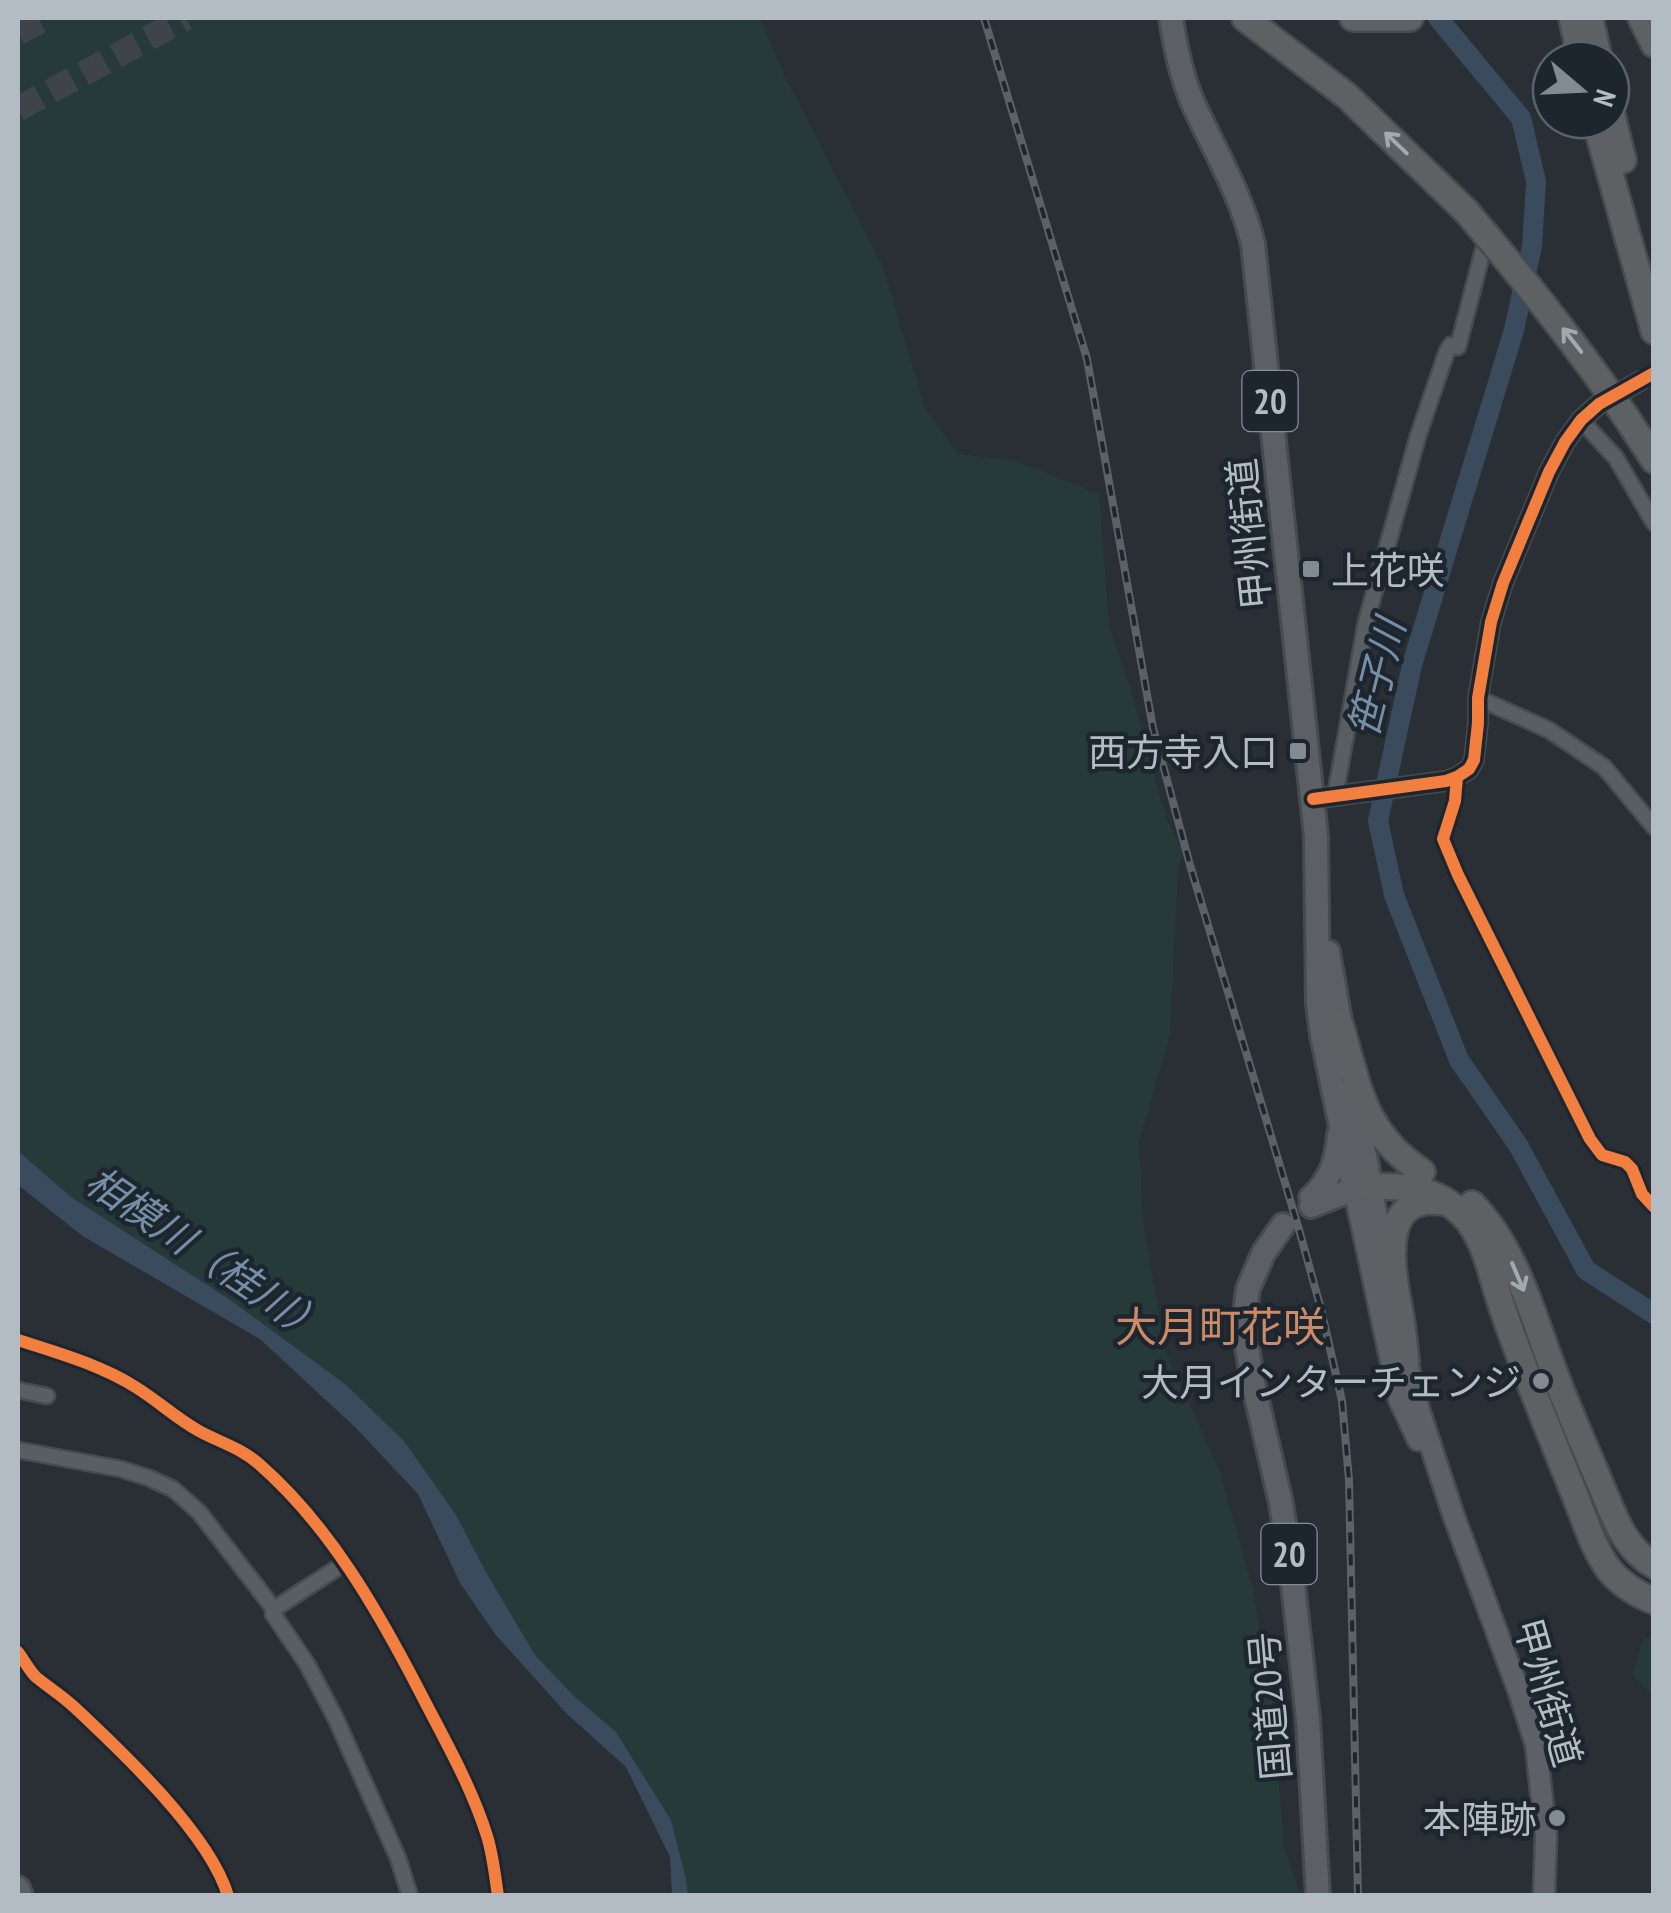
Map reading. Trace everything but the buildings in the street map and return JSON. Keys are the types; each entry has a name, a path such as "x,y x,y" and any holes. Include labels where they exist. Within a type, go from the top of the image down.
{"highway":[{"name":"甲州街道","path":"1170,18 1192,100 1239,197 1253,244 1324,798 1316,942 1318,1003 1340,1118 1364,1184"},
{"path":"1246,18 1347,96 1466,211 1589,362 1654,460"},
{"path":"1353,18 1410,18"},
{"path":"1641,18 1654,44"},
{"path":"1603,140 1654,271"},
{"path":"1614,140 1619,179 1654,331"},
{"name":"甲州街道","path":"1318,879 1364,1184"},
{"path":"1340,1024 1369,1118 1395,1152 1475,1206 1504,1244 1575,1426 1625,1537 1654,1565"},
{"path":"1340,1118 1335,1164 1311,1202 1364,1184 1386,1169 1422,1172"},
{"path":"1364,1184 1408,1186 1433,1194 1461,1213 1472,1226 1549,1436 1602,1559 1624,1585 1654,1601"},
{"path":"1406,1361 1392,1266 1393,1232 1414,1205 1448,1203"},
{"name":"国道20号","path":"1284,1225 1263,1254 1248,1289 1246,1341 1294,1584 1308,1720 1318,1896"},
{"path":"1575,1426 1622,1519 1642,1546 1654,1554"},
{"path":"1575,1426 1589,1489 1609,1542 1629,1568 1654,1584"},
{"path":"1549,1436 1560,1492 1591,1567 1614,1596 1654,1617"},
{"path":"18,1888 21,1896"}],"main road":[{"name":"甲州街道","path":"1364,1184 1419,1410 1536,1745 1546,1836 1544,1896"},
{"name":"甲州街道","path":"1364,1184 1399,1399 1453,1514"}],"street":[{"path":"1483,250 1458,346 1451,345 1447,351 1418,436 1366,622 1324,798 1452,779 1469,769 1474,760 1478,698 1491,622 1502,583 1549,472 1564,442 1582,420 1600,404 1640,381"},
{"path":"1582,420 1616,458 1654,523"},
{"path":"1478,698 1550,730 1604,767 1654,827"},
{"path":"1452,779 1455,801 1443,839 1458,875 1590,1139 1602,1155 1632,1169 1642,1194 1654,1207"},
{"path":"18,1340 106,1371 136,1387 197,1430 256,1461 302,1507 345,1563 399,1652 470,1790 488,1839 498,1896"},
{"path":"18,1390 47,1396"},
{"path":"18,1450 121,1468 172,1488 199,1512 274,1609 273,1614 307,1664 398,1858 410,1896"},
{"path":"274,1609 345,1563"},
{"path":"18,1652 36,1676 72,1705 164,1799 199,1841 224,1880 228,1896"}],"shaded area":[{"path":"18,18 760,18 785,77 883,267 925,409 958,454 1016,461 1099,494 1109,625 1166,818 1183,851 1178,868 1170,1036 1139,1141 1143,1222 1165,1350 1220,1472 1252,1586 1273,1705 1284,1846 1300,1895 688,1895 671,1820 616,1732 535,1655 456,1515 404,1441 345,1384 229,1299 71,1197 18,1151"},
{"path":"1654,1637 1653,1706 1650,1693 1633,1676 1643,1638"}],"water":[{"path":"18,1151 71,1197 229,1299 345,1384 404,1441 456,1515 535,1655 616,1732 671,1820 688,1895 672,1895 670,1857 626,1767 567,1714 495,1634 460,1583 418,1494 356,1428 260,1339 84,1237 18,1185"}],"waterway":[{"name":"笹子川","path":"1438,18 1521,118 1536,181 1532,246 1514,330 1412,665 1378,821 1394,895 1459,1060 1518,1145 1586,1270 1654,1314"}],"tunnel":[{"path":"18,33 46,18"},
{"path":"18,109 186,18"}],"railway":[{"path":"984,18 1087,359 1153,728 1300,1233 1342,1401 1349,1480 1358,1896"}],"cycle path":[{"path":"1313,799 1446,781 1469,769 1474,760 1478,698 1491,622 1549,472 1581,420 1599,404 1654,373"},
{"path":"1457,777 1455,801 1443,839 1458,875 1590,1139 1602,1155 1625,1162 1632,1169 1642,1194 1654,1207"},
{"path":"18,1340 94,1366 137,1388 191,1426 252,1458 308,1514 369,1599 456,1762 487,1836 498,1896"},
{"path":"18,1652 36,1677 73,1706 161,1794 203,1846 228,1896"}],"place":[{"name":"上花咲","path":"1311,569"},
{"name":"西方寺入口","path":"1298,751"},
{"name":"大月インターチェンジ","path":"1541,1381"},
{"name":"本陣跡","path":"1557,1818"}],"district":[{"name":"大月町花咲","path":"1220,1326"}],"water label":[{"name":"相模川（桂川）","path":"207,1254"}]}
